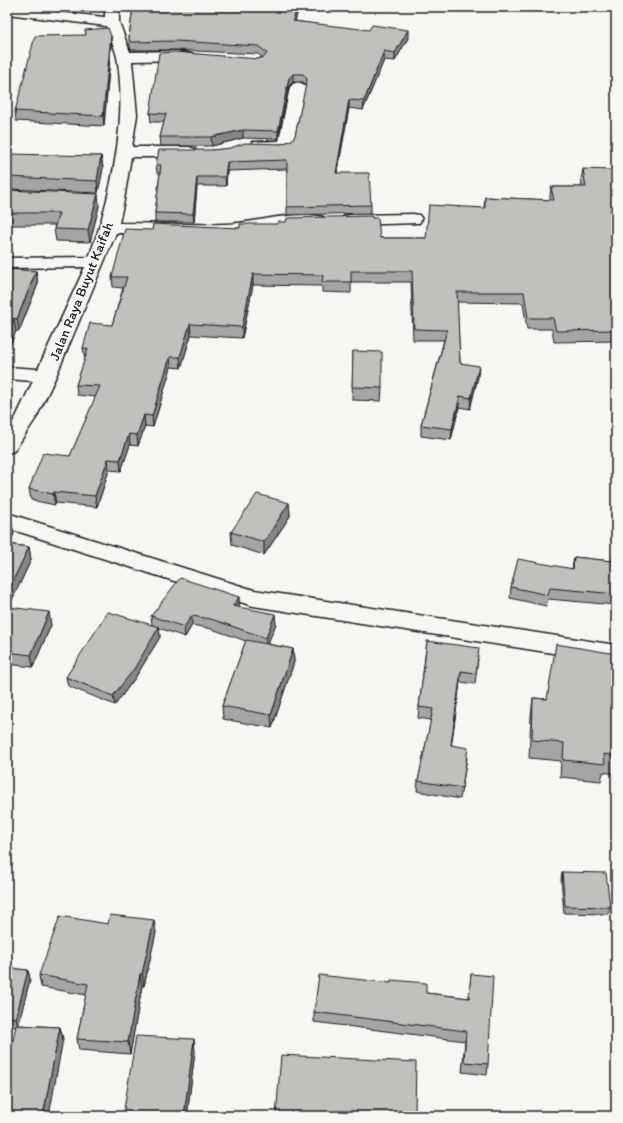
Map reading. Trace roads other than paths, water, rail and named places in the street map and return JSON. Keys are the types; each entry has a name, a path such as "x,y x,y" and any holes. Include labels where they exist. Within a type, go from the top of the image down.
{"street":[{"path":"7,10 112,15"},
{"name":"Jalan Raya Buyut Kaifah","path":"7,446 26,418 46,376 96,262 109,228 109,200 124,152 129,115 124,57 112,15"},
{"path":"124,57 176,55 199,58"},
{"path":"243,145 282,146 286,144 298,87"},
{"path":"124,152 205,152"},
{"path":"109,228 228,229 285,222 413,219"},
{"path":"7,263 96,262"},
{"path":"7,373 46,376"},
{"path":"7,520 253,598 616,654"}]}
